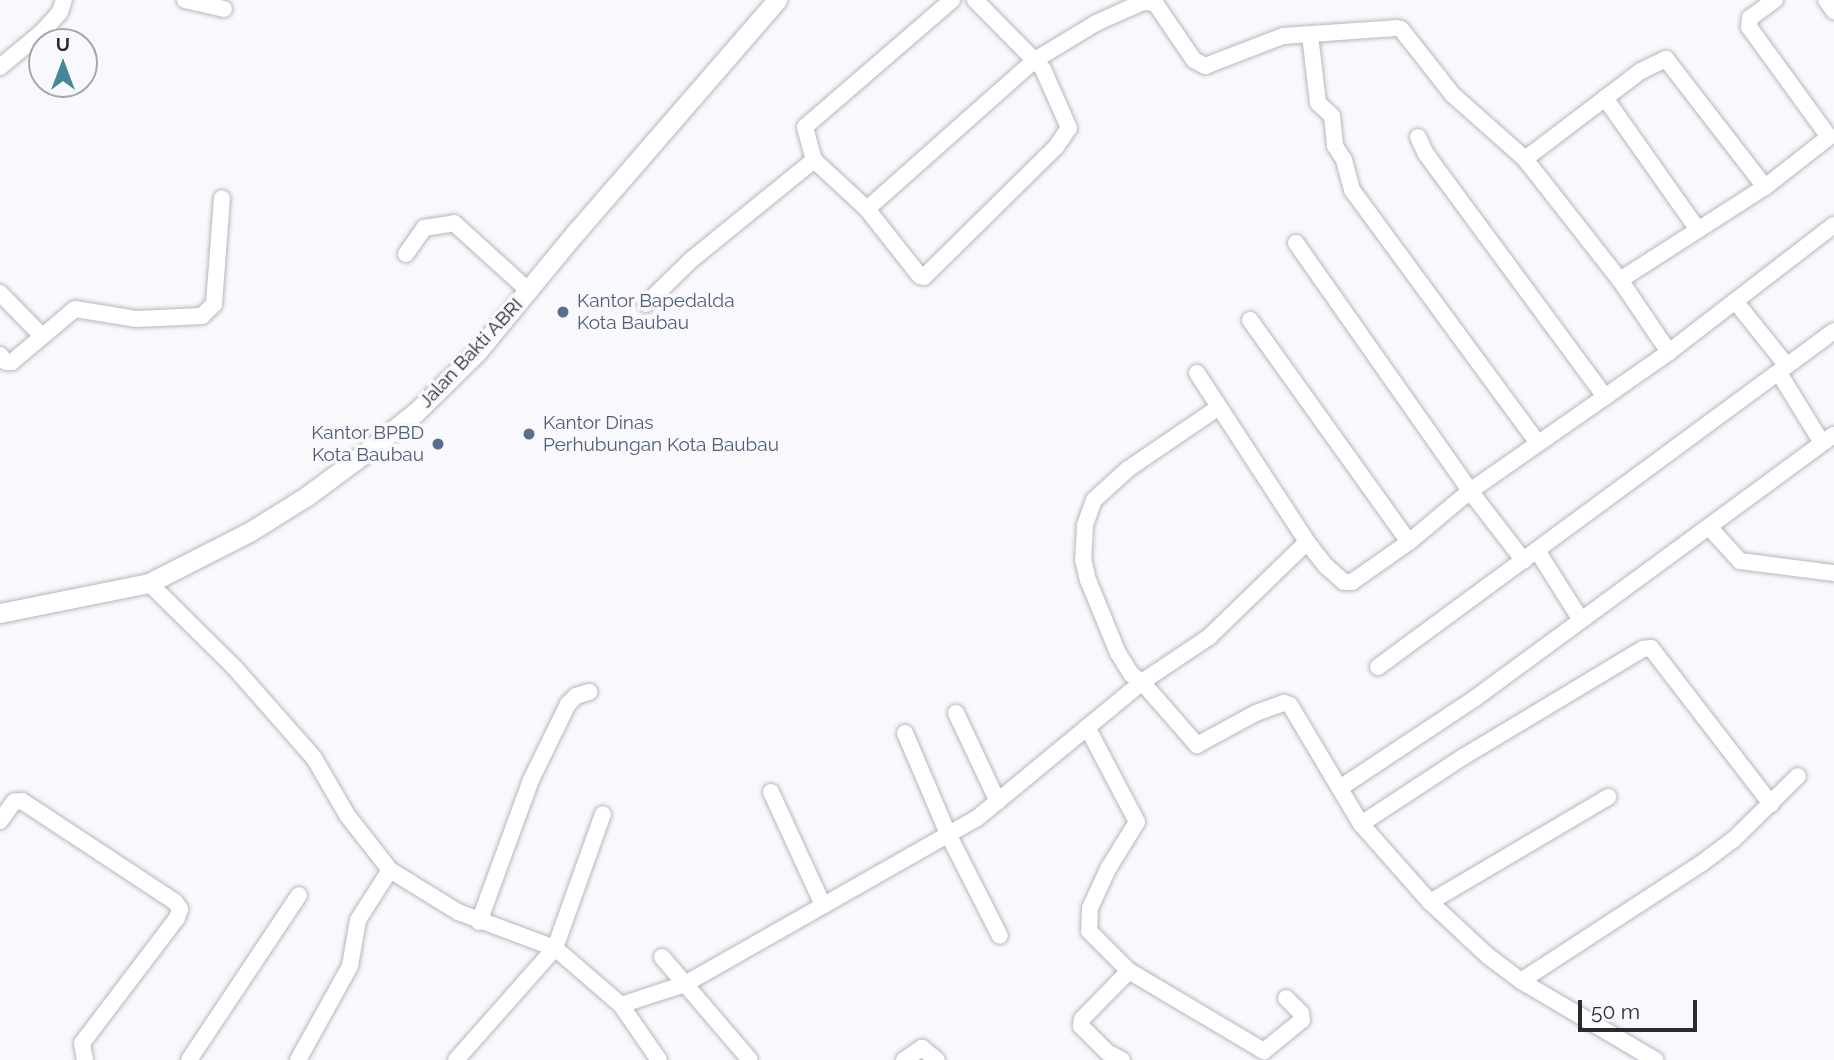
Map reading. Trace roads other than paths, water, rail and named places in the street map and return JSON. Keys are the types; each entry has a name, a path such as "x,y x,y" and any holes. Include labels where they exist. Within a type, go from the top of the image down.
{"street":[{"path":"0,67 43,32 60,12 64,0"},
{"path":"185,0 224,9"},
{"name":"Jalan Bakti ABRI","path":"0,613 149,583 251,531 307,496 361,456 416,412 477,352 594,211 777,0"},
{"path":"952,0 806,124 807,142 814,160 867,209 920,276 924,277 1068,131 1069,126 1047,75 975,0"},
{"path":"1620,280 1765,187 1831,135 1749,27 1750,18 1775,0"},
{"path":"1826,0 1834,11"},
{"path":"867,209 1035,60 1096,23 1148,1 1155,3 1175,35 1200,65 1205,66 1275,38 1401,29 1453,95 1525,159 1620,280 1669,352"},
{"path":"1310,35 1318,103 1332,116 1335,146 1348,169 1352,190 1537,442"},
{"path":"1525,159 1641,71 1666,59 1765,187"},
{"path":"1605,98 1698,230"},
{"path":"1418,137 1426,154 1605,397"},
{"path":"646,304 691,260 814,160"},
{"path":"0,355 6,362 12,362 75,309 137,319 202,316 211,310 214,304 222,198"},
{"path":"406,254 424,228 453,223 529,291"},
{"path":"1197,373 1307,542 1343,582 1352,582 1409,542 1470,491 1537,442 1669,352 1834,225"},
{"path":"1296,243 1470,491 1531,557 1581,620"},
{"path":"0,293 42,336"},
{"path":"1340,788 1474,699 1828,439 1735,301"},
{"path":"1250,320 1409,542"},
{"path":"1378,667 1531,557 1834,331"},
{"path":"1219,407 1110,483 1094,500 1085,525 1082,544 1088,580 1118,653 1131,674 1142,682 1197,745 1256,713 1284,702 1290,705 1360,824 1430,902 1488,956 1521,981 1654,1060"},
{"path":"1710,528 1740,561 1834,573"},
{"path":"621,1005 685,984 976,819 1142,682 1209,637 1307,542"},
{"path":"149,583 234,667 314,758 347,815 390,870 480,922 555,948 621,1005 659,1060"},
{"path":"1360,824 1463,757 1643,649 1651,648 1656,651 1771,804"},
{"path":"480,922 531,780 568,704 576,696 589,692"},
{"path":"956,713 998,802"},
{"path":"1087,727 1137,822 1108,869 1087,921 1089,931 1129,971 1269,1056 1302,1020 1301,1013 1286,998"},
{"path":"905,733 948,834 1000,936"},
{"path":"1521,981 1733,841 1798,776"},
{"path":"771,792 823,905"},
{"path":"1430,902 1608,797"},
{"path":"0,821 14,802 22,801 178,906 177,918 82,1043 85,1060"},
{"path":"456,1060 555,948 603,814"},
{"path":"298,1060 350,966 358,920 390,870"},
{"path":"189,1060 299,895"},
{"path":"662,957 750,1060"},
{"path":"1122,1060 1085,1033 1081,1026 1082,1019 1129,971"},
{"path":"904,1060 922,1048 937,1060"}],"place":[{"name":"Kantor Bapedalda Kota Baubau","path":"563,312"},
{"name":"Kantor Dinas Perhubungan Kota Baubau","path":"529,434"},
{"name":"Kantor BPBD Kota Baubau","path":"438,444"}]}
